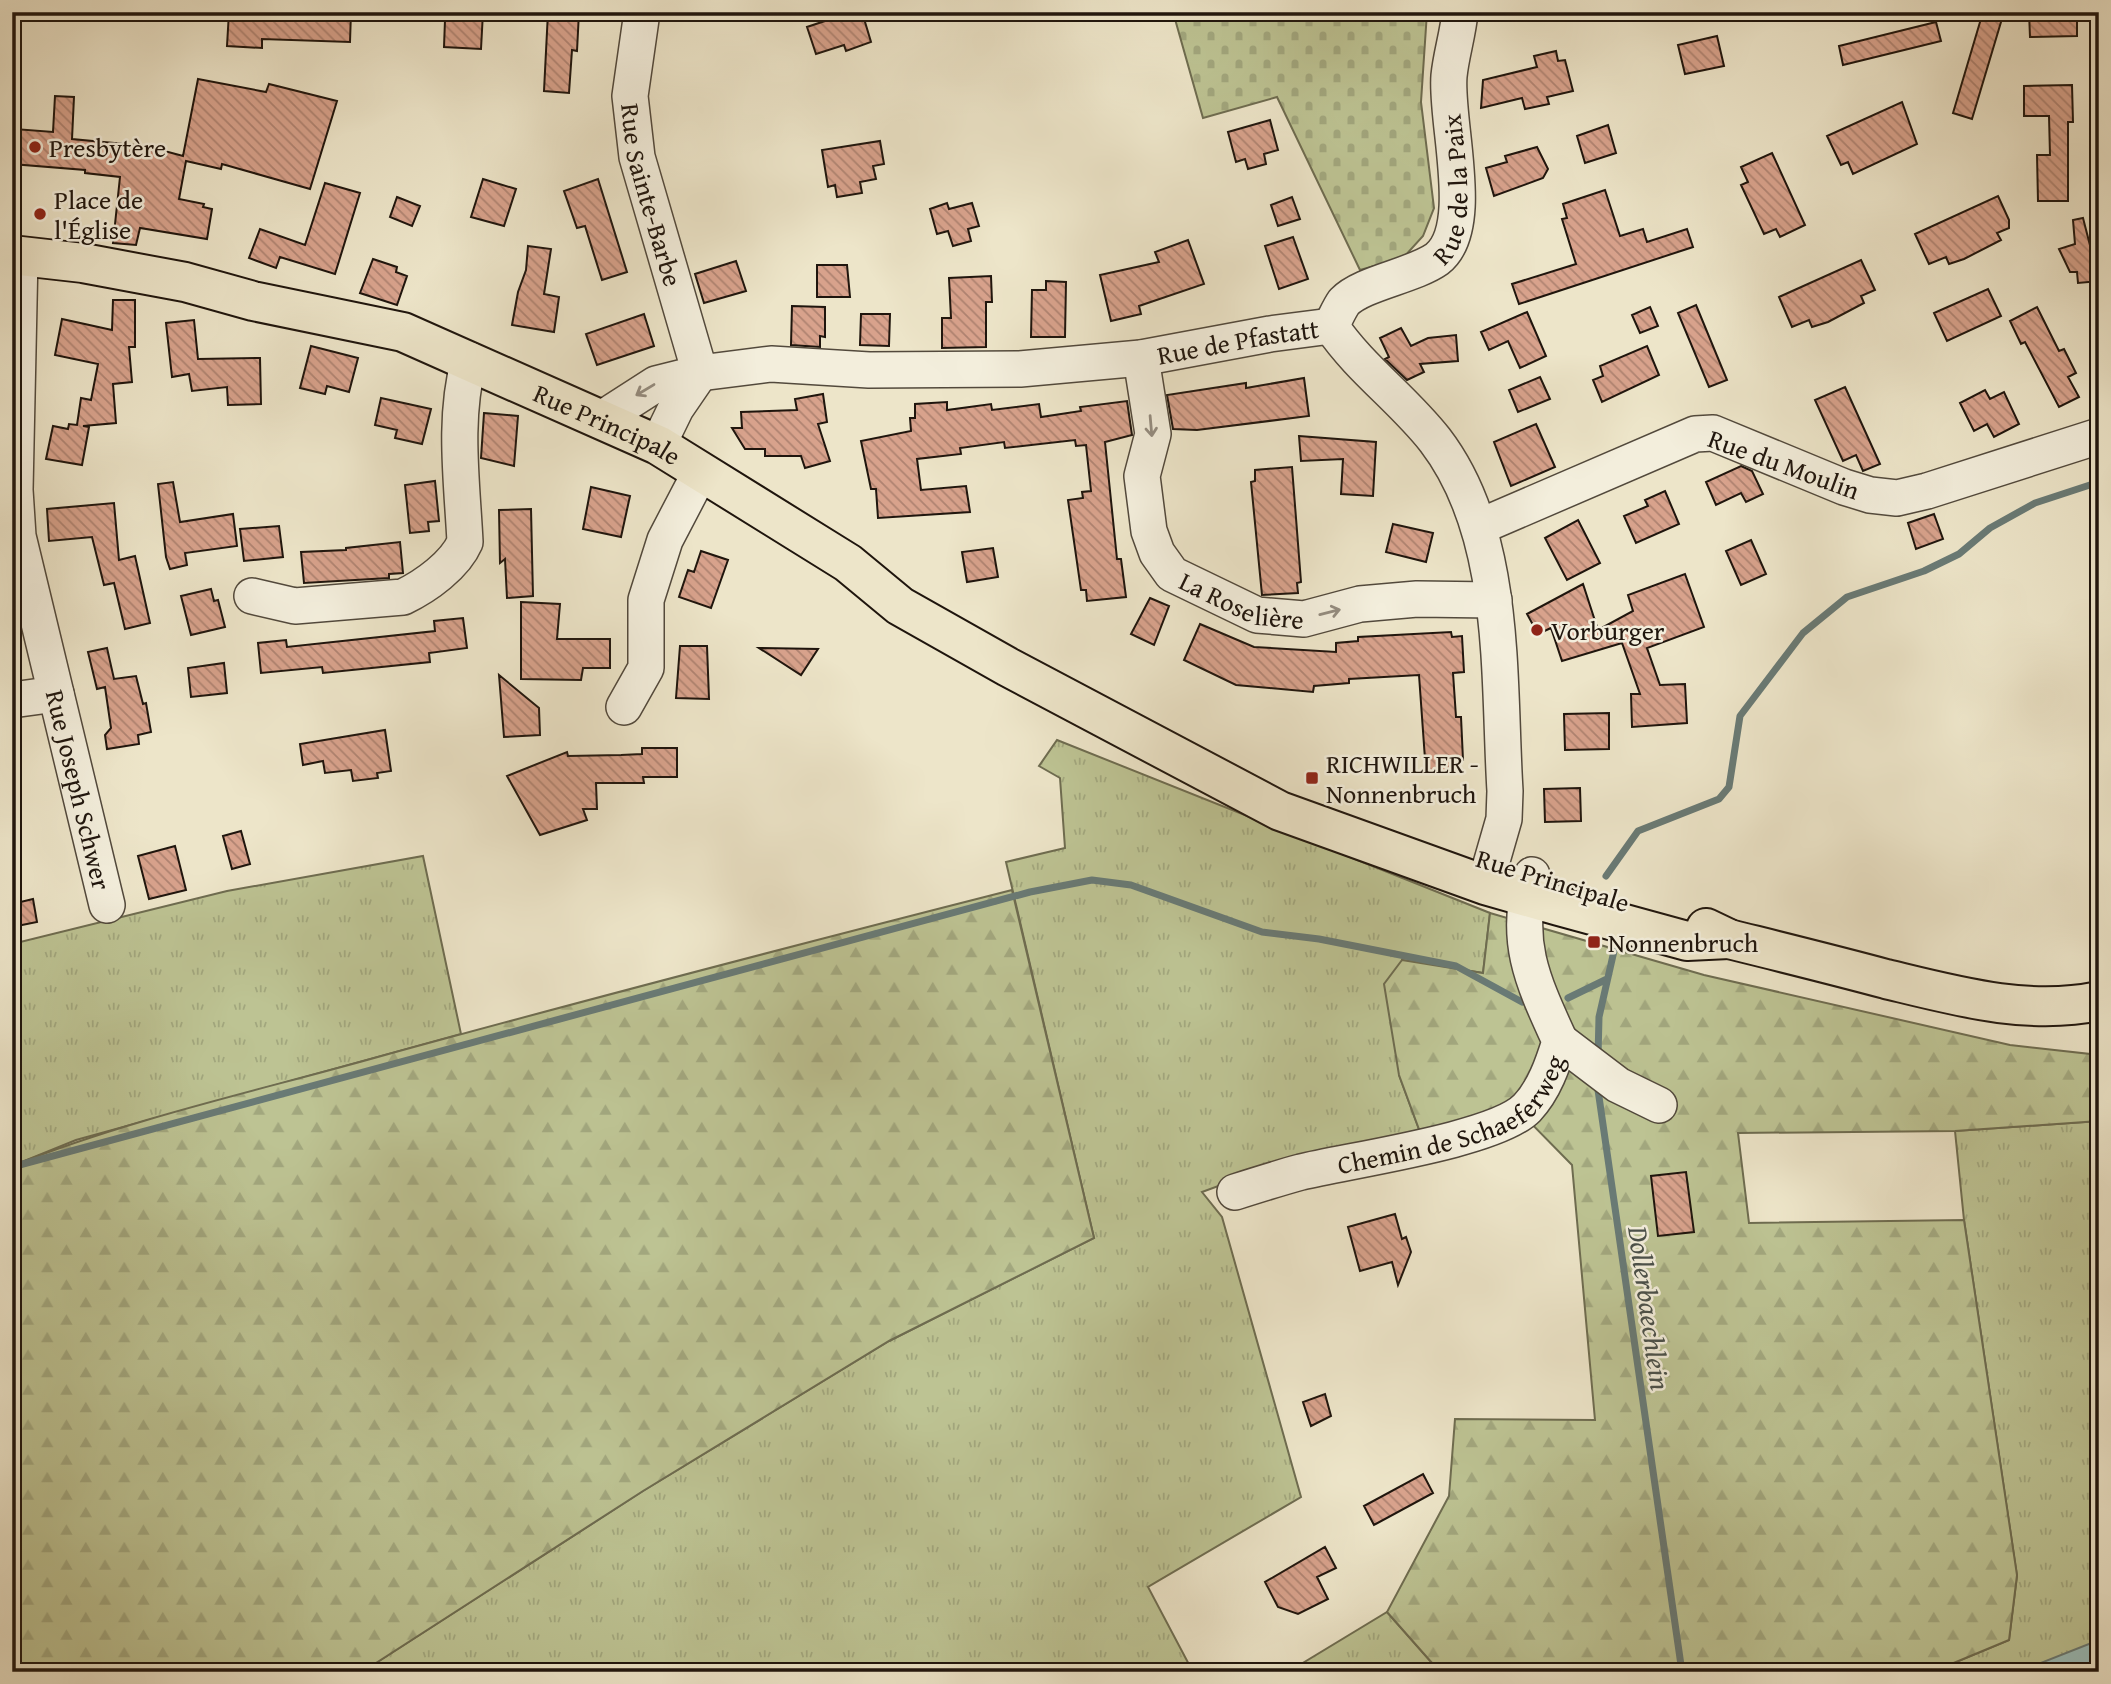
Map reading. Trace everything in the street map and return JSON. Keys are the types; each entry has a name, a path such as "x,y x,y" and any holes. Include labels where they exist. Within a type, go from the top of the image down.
{"main road":[{"name":"Rue Principale","path":"16,256 83,263 185,282 253,301 403,332 659,445 848,563 900,606 1144,740 1489,874 1687,941 1729,939 1970,999 2012,1005 2091,1006"}],"street":[{"name":"Rue Sainte-Barbe","path":"642,12 630,96 637,157 700,373"},
{"name":"Rue de la Paix","path":"1331,326 1345,301 1425,266 1439,257 1451,238 1458,211 1448,109 1449,75 1461,17"},
{"name":"Rue Joseph Schwer","path":"16,256 15,490 18,536 107,905"},
{"name":"Rue de Pfastatt","path":"600,420 656,384 700,373 771,363 869,370 1020,369 1141,358 1270,334 1331,326 1357,360 1435,440 1464,491 1479,527 1494,600 1505,792 1504,819 1489,874"},
{"name":"La Roselière","path":"1141,358 1153,434 1142,477 1149,531 1157,553 1172,574 1257,615 1304,619 1360,604 1417,599 1494,600"},
{"path":"252,596 295,606 403,597 416,591 459,555 465,542 459,427 462,388 469,360"},
{"path":"659,445 676,408 700,373"},
{"name":"Rue du Moulin","path":"1479,527 1695,434 1713,433 1844,487 1870,495 1896,498 1927,491 2099,436"},
{"path":"624,708 646,668 646,600 665,540 701,471"},
{"name":"Rue Joseph Schwer","path":"12,679 53,684"},
{"path":"12,700 53,684"},
{"name":"Chemin de Schaeferweg","path":"1235,1192 1303,1172 1380,1157 1505,1124 1527,1108 1551,1071 1574,1051 1536,989 1522,931 1529,886"},
{"path":"1574,1051 1618,1085 1659,1105"}],"green space":[{"path":"1173,12 1427,12 1421,102 1434,208 1423,236 1403,258 1360,270 1277,97 1203,118"},
{"path":"1057,740 1490,913 1483,973 1402,960 1399,1075 1420,1132 1289,1160 1202,1192 1222,1217 1301,1497 1148,1587 1193,1672 362,1672 643,1491 889,1341 1094,1238 1006,862 1065,848 1060,778 1039,766"},
{"path":"423,856 461,1034 76,1140 12,1166 12,944 227,891"},
{"path":"1012,890 1094,1238 889,1341 643,1491 362,1672 12,1672 12,1166 99,1135 188,1108"},
{"path":"1490,913 1704,975 2010,1045 2099,1055 2099,1121 1955,1131 1738,1133 1749,1223 1964,1220 2017,1575 2009,1640 1932,1672 1440,1672 1387,1612 1449,1496 1455,1419 1595,1420 1572,1165 1517,1109 1420,1132 1399,1075 1384,984 1402,960 1483,973"},
{"path":"2099,1121 2099,1672 1932,1672 2009,1640 2017,1576 1964,1220 1955,1131"},
{"path":"1387,1612 1440,1672 1288,1672"}],"water":[{"path":"2099,1640 2099,1672 2030,1672 2038,1664"}],"building":[{"path":"229,12 264,12 263,18 308,19 308,12 351,12 350,42 262,39 262,48 227,46"},
{"path":"451,12 483,12 481,49 444,47 445,20 450,20"},
{"path":"548,12 579,12 577,51 572,50 569,93 544,91"},
{"path":"852,12 862,12 871,42 846,51 844,45 816,54 807,27"},
{"path":"1983,12 2004,12 1972,119 1953,113"},
{"path":"2029,12 2077,12 2077,36 2030,37"},
{"path":"1936,22 1941,41 1843,65 1839,46"},
{"path":"1717,36 1724,66 1685,74 1678,45"},
{"path":"1556,51 1558,61 1565,60 1573,91 1547,97 1549,104 1525,109 1522,98 1481,108 1483,80 1537,67 1534,56"},
{"path":"198,79 266,92 269,84 337,101 310,189 222,164 221,169 186,161 179,199 204,204 203,207 212,209 207,239 140,228 136,245 113,243 120,177 85,173 85,170 12,164 15,129 53,132 55,96 74,97 72,139 146,146 183,156"},
{"path":"2072,85 2073,122 2068,122 2068,201 2038,201 2037,155 2050,155 2049,116 2024,116 2024,86"},
{"path":"1902,102 1917,144 1853,174 1848,162 1841,165 1827,136"},
{"path":"1270,120 1278,150 1264,154 1266,164 1248,169 1245,159 1236,162 1228,132"},
{"path":"1608,125 1616,153 1585,163 1577,136"},
{"path":"880,141 884,164 873,166 876,179 860,182 862,193 837,197 835,185 828,187 822,150"},
{"path":"1537,147 1548,169 1543,178 1494,196 1486,168 1507,162 1505,156"},
{"path":"1772,153 1805,225 1780,237 1776,229 1764,234 1741,185 1748,182 1741,167"},
{"path":"483,179 516,189 504,226 471,217"},
{"path":"598,179 627,272 602,280 585,226 577,228 564,191"},
{"path":"325,183 360,193 335,274 280,257 276,268 249,258 260,229 305,245"},
{"path":"1605,190 1620,236 1643,229 1647,242 1687,229 1693,247 1519,304 1512,284 1576,264 1562,219 1567,218 1563,204"},
{"path":"1998,196 2009,220 2009,228 1997,233 2001,240 1949,264 1946,257 1929,264 1915,234"},
{"path":"397,197 420,206 412,226 390,217"},
{"path":"1292,197 1300,219 1278,226 1271,205"},
{"path":"947,203 949,209 972,203 979,226 968,229 971,241 953,246 948,231 937,234 930,209"},
{"path":"2083,218 2093,257 2099,256 2099,281 2078,283 2077,272 2070,272 2059,249 2075,244 2073,220"},
{"path":"1293,237 1308,279 1279,289 1265,246"},
{"path":"1188,240 1204,284 1139,306 1141,314 1111,321 1100,275 1159,262 1155,252"},
{"path":"528,246 551,249 544,294 559,297 554,332 512,325 518,292 526,270"},
{"path":"373,259 397,267 396,272 407,276 397,305 360,293"},
{"path":"1861,260 1875,290 1861,296 1864,303 1828,322 1812,327 1809,320 1792,327 1779,297"},
{"path":"736,261 746,291 704,303 695,274"},
{"path":"817,265 847,265 850,297 817,297"},
{"path":"991,276 992,302 986,302 986,347 942,348 942,318 951,318 949,278"},
{"path":"1046,281 1066,282 1065,337 1031,337 1032,290 1046,290"},
{"path":"1988,289 2001,316 1947,341 1934,313"},
{"path":"113,300 135,300 135,347 129,347 132,382 113,384 116,423 83,426 89,427 82,465 46,459 53,426 68,429 69,424 77,425 81,398 91,400 98,364 55,355 62,319 112,330"},
{"path":"1696,305 1727,380 1709,387 1678,313"},
{"path":"792,306 825,307 825,337 820,336 820,347 791,345"},
{"path":"1650,307 1658,326 1640,333 1632,315"},
{"path":"2037,307 2059,351 2064,349 2076,373 2068,377 2079,397 2059,407 2025,342 2021,344 2010,321"},
{"path":"1527,312 1546,356 1520,368 1508,341 1489,350 1481,332"},
{"path":"644,314 654,346 597,365 586,334"},
{"path":"861,314 890,314 889,346 860,345"},
{"path":"194,320 198,359 260,358 261,404 228,405 227,387 192,391 189,374 172,377 166,323"},
{"path":"1401,328 1411,346 1428,338 1456,335 1458,361 1420,364 1424,372 1407,380 1385,359 1389,357 1380,338"},
{"path":"311,346 358,358 349,392 327,386 325,394 300,388"},
{"path":"1647,346 1659,375 1602,402 1593,380 1603,376 1600,366"},
{"path":"1540,377 1550,399 1518,412 1509,390"},
{"path":"1304,378 1309,416 1197,430 1173,429 1167,395 1246,383 1246,388"},
{"path":"1845,387 1880,464 1863,471 1856,455 1843,461 1815,400"},
{"path":"1985,390 1990,399 2004,392 2019,424 1994,437 1987,424 1974,431 1960,403"},
{"path":"823,394 827,422 818,424 830,461 805,468 801,456 765,456 765,449 745,449 732,428 742,428 741,412 797,410 795,399"},
{"path":"381,398 431,409 422,444 395,438 397,430 375,425"},
{"path":"1127,401 1132,435 1105,442 1117,559 1121,559 1126,597 1087,601 1086,590 1081,590 1068,500 1083,498 1082,492 1091,491 1086,445 1076,446 1075,440 1005,448 1004,442 960,448 961,454 917,459 921,490 966,486 970,512 878,518 876,489 871,489 861,441 911,431 910,418 915,418 915,404 947,402 947,410 991,404 992,410 1039,404 1041,417 1081,411 1080,407"},
{"path":"484,413 518,416 514,466 481,458"},
{"path":"1536,424 1555,467 1511,486 1494,442"},
{"path":"1299,436 1376,442 1373,496 1341,494 1343,459 1301,461"},
{"path":"1741,466 1752,471 1763,494 1746,502 1741,493 1716,505 1706,482"},
{"path":"1292,467 1301,582 1297,583 1298,593 1262,595 1251,482 1255,481 1255,470"},
{"path":"435,481 439,521 428,522 429,531 410,533 405,485"},
{"path":"173,482 180,522 233,514 237,546 185,553 187,565 170,569 166,557 158,484"},
{"path":"591,487 630,496 621,537 583,529"},
{"path":"1665,491 1679,524 1636,543 1624,516 1648,506 1645,500"},
{"path":"114,503 119,560 135,556 150,623 125,629 114,583 104,585 92,537 49,541 47,509"},
{"path":"531,509 533,596 507,598 505,559 500,563 499,510"},
{"path":"1934,514 1943,539 1916,549 1908,523"},
{"path":"1578,520 1600,563 1567,580 1545,538"},
{"path":"1393,524 1433,533 1426,562 1386,552"},
{"path":"279,526 283,557 244,561 240,529"},
{"path":"1751,540 1766,574 1741,585 1726,551"},
{"path":"400,542 403,573 389,574 389,578 304,583 301,552 346,550"},
{"path":"993,548 998,577 967,582 962,552"},
{"path":"701,551 728,560 711,608 679,597 688,570 694,572"},
{"path":"1685,574 1704,627 1647,648 1660,685 1685,684 1687,723 1632,727 1631,694 1640,694 1622,643 1562,661 1551,628 1538,634 1527,614 1583,584 1598,630 1633,611 1628,595"},
{"path":"211,589 214,601 218,600 225,627 191,635 181,596"},
{"path":"1150,598 1169,606 1154,645 1131,634"},
{"path":"521,602 560,604 557,639 610,639 610,668 583,668 581,680 521,679"},
{"path":"463,618 467,648 429,653 430,662 323,673 322,667 261,673 258,643 286,640 287,647 435,631 434,621"},
{"path":"1200,624 1254,647 1336,652 1336,643 1358,641 1358,637 1451,632 1452,637 1462,636 1464,672 1453,673 1456,717 1461,717 1463,760 1459,760 1460,770 1426,773 1419,675 1349,679 1349,683 1314,686 1313,692 1236,685 1184,660"},
{"path":"680,646 707,646 709,699 676,698"},
{"path":"107,648 114,679 136,676 143,704 146,703 151,732 138,735 139,744 107,749 105,735 111,728 105,687 97,689 88,652"},
{"path":"759,648 818,649 801,675"},
{"path":"224,663 227,693 191,697 188,668"},
{"path":"499,675 539,708 540,735 504,737"},
{"path":"1609,713 1609,749 1565,750 1564,714"},
{"path":"385,730 391,771 377,773 378,778 353,781 351,770 325,773 323,761 303,765 300,744"},
{"path":"642,748 677,748 677,777 643,777 644,783 596,783 597,809 583,809 587,820 540,835 507,776 567,752 568,756 642,754"},
{"path":"1580,788 1581,821 1545,822 1544,789"},
{"path":"241,831 250,864 232,869 223,836"},
{"path":"175,846 186,890 149,899 138,856"},
{"path":"33,899 37,922 12,927 12,904"},
{"path":"1686,1172 1694,1232 1658,1236 1651,1176"},
{"path":"1395,1214 1402,1239 1406,1237 1411,1252 1398,1285 1392,1262 1360,1271 1348,1227"},
{"path":"1325,1394 1331,1416 1311,1426 1303,1402"},
{"path":"1423,1474 1433,1493 1374,1525 1364,1506"},
{"path":"1325,1547 1336,1568 1317,1577 1328,1599 1298,1614 1278,1607 1265,1582"}],"waterway":[{"name":"Dollerbaechlein","path":"1606,876 1638,831 1719,799 1729,787 1740,716 1803,633 1847,597 1924,571 1959,554 1990,528 2035,503 2099,482"},
{"path":"12,1167 1030,892 1092,880 1131,885 1262,932 1319,939 1456,966 1522,1002"},
{"name":"Dollerbaechlein","path":"1598,1057 1599,1017 1614,951"},
{"path":"1568,998 1607,979"},
{"name":"Dollerbaechlein","path":"1597,1083 1682,1672"}],"place":[{"name":"Presbytère","path":"35,147"},
{"name":"Place de l'Église","path":"40,214"},
{"name":"Vorburger","path":"1537,630"},
{"name":"RICHWILLER - Nonnenbruch","path":"1312,778"},
{"name":"Nonnenbruch","path":"1594,942"}]}
